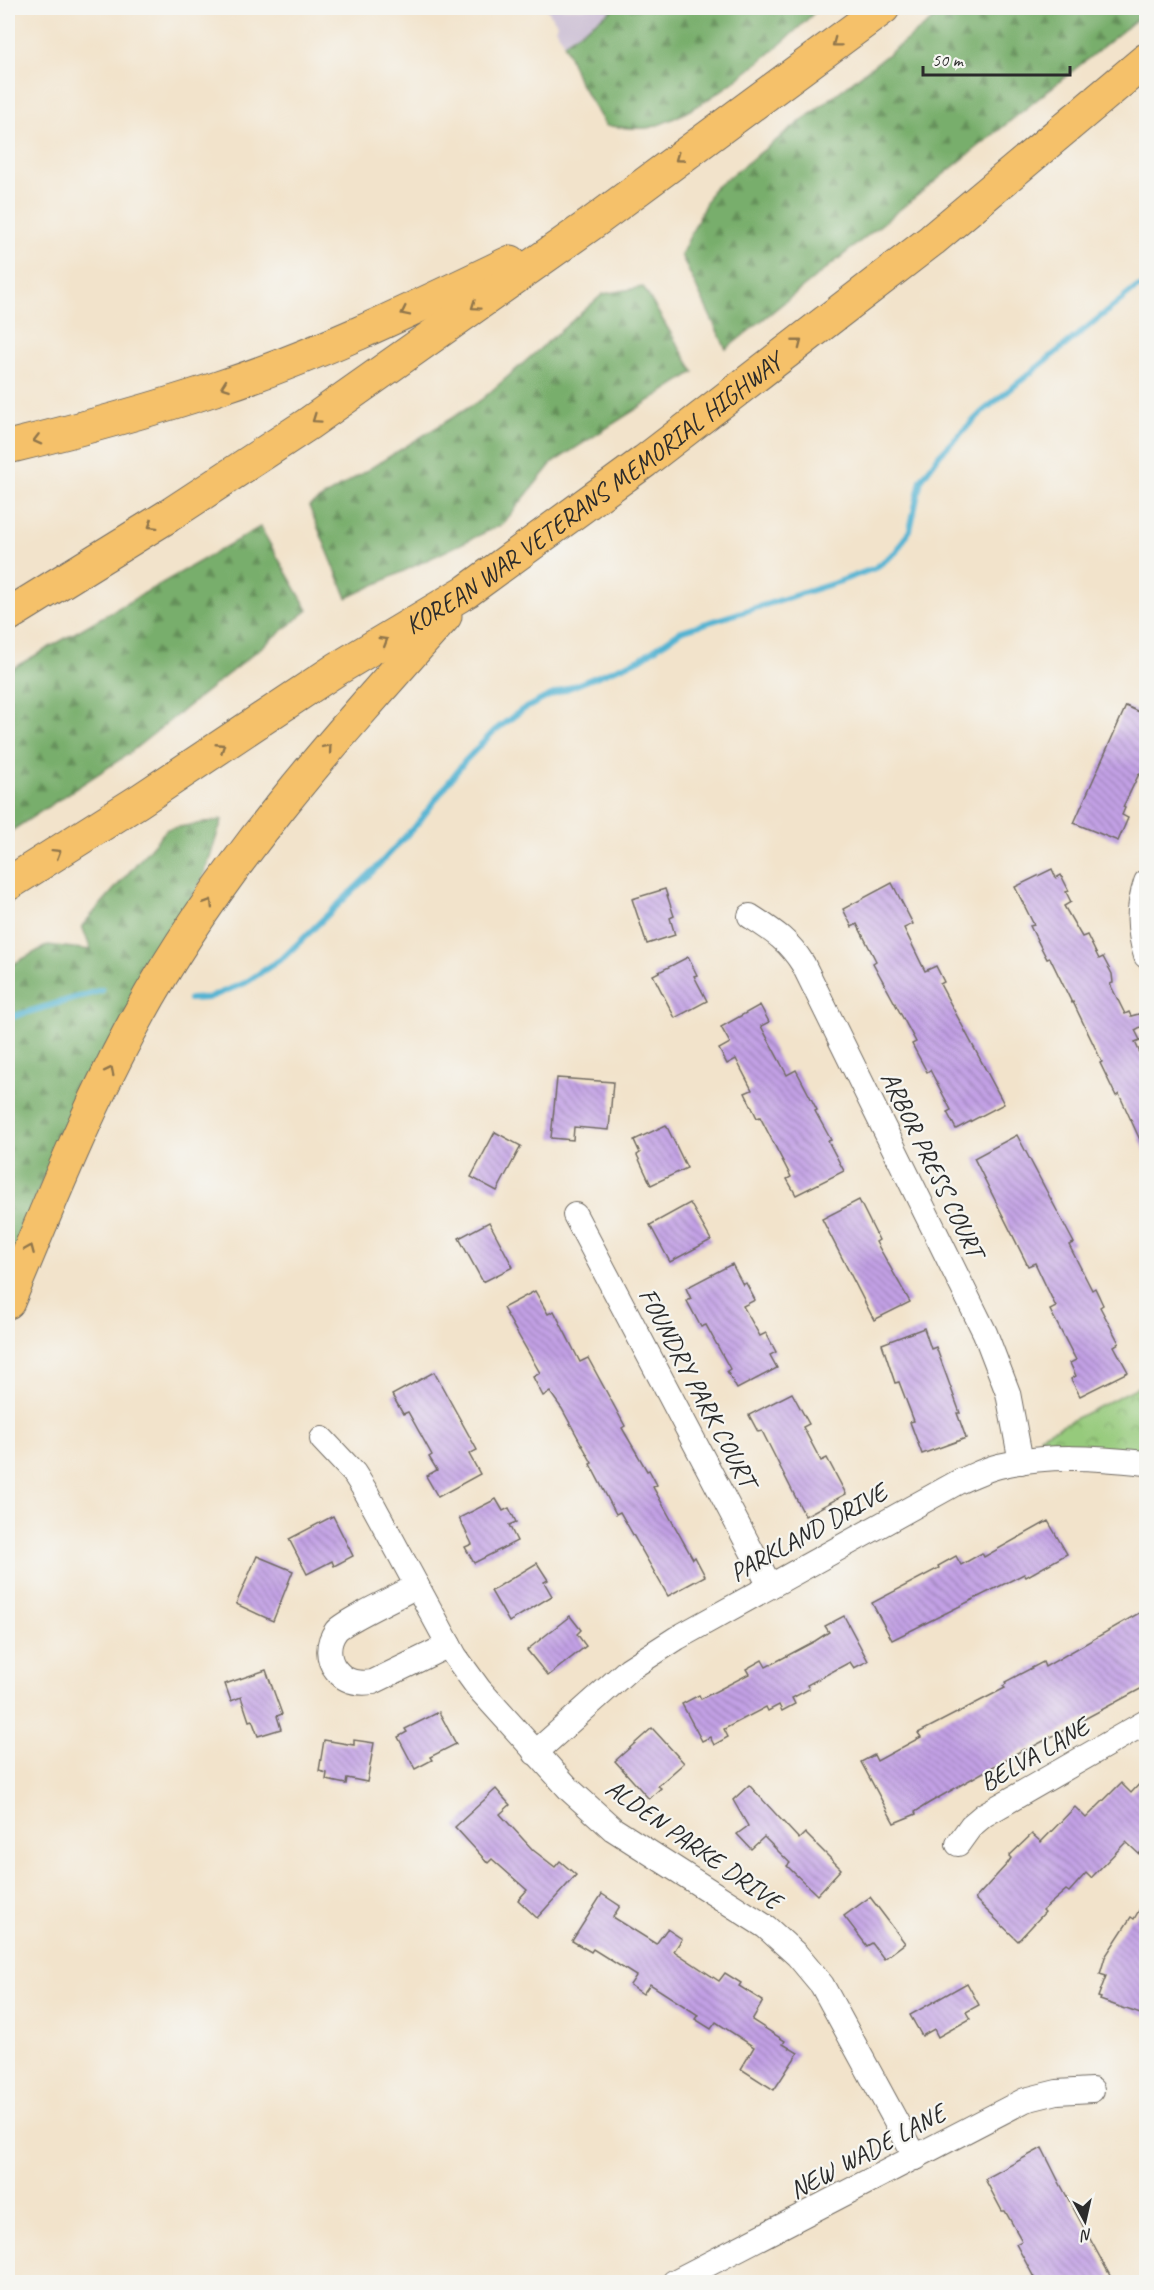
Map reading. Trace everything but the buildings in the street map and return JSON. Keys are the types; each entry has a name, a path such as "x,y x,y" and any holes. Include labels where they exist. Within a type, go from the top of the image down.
{"highway":[{"path":"8,615 168,516 308,424 591,224 883,8"},
{"name":"KOREAN WAR VETERANS MEMORIAL HIGHWAY","path":"8,884 140,801 337,669 467,591 645,461 932,240 1146,60"},
{"path":"8,447 148,410 219,388 274,367 393,318 591,224"},
{"path":"8,1302 64,1170 110,1070 148,999 217,889 297,784 467,591"}],"street":[{"path":"1146,882 1139,903 1138,921 1140,938 1146,956"},
{"name":"ARBOR PRESS COURT","path":"750,916 792,946 808,974 985,1333 1008,1393 1021,1462"},
{"name":"FOUNDRY PARK COURT","path":"575,1215 770,1586"},
{"name":"ALDEN PARKE DRIVE","path":"322,1439 354,1473 449,1645 479,1689 570,1790 613,1829 766,1927 797,1955 822,1985 916,2158"},
{"name":"PARKLAND DRIVE","path":"535,1753 629,1669 677,1638 960,1481 998,1466 1068,1457 1146,1462"},
{"path":"417,1586 337,1629 329,1647 334,1667 341,1676 351,1682 362,1684 374,1682 449,1645"},
{"name":"BELVA LANE","path":"958,1844 971,1826 984,1815 1146,1722"},
{"name":"NEW WADE LANE","path":"674,2283 1025,2100 1057,2092 1092,2090"}],"shaded area":[{"path":"546,8 615,9 564,43 555,28 558,25"}],"green space":[{"path":"614,8 819,8 763,59 719,92 674,118 641,129 606,126 579,82 564,43"},
{"path":"948,8 1146,8 1146,12 726,349 681,255 712,190"},
{"path":"643,287 694,372 552,463 503,524 347,598 309,506 481,400 603,294"},
{"path":"260,527 308,610 127,755 8,833 8,671"},
{"path":"222,820 203,878 66,1125 8,1264 8,967 48,945 91,950 82,926 167,829"},
{"path":"1146,1383 1146,1453 1059,1448 1049,1445 1040,1436"}],"waterway":[{"path":"190,999 208,998 245,983 284,957 376,868 418,823 464,762 494,731 522,710 549,696 640,659 681,631 838,582 875,568 896,552 910,530 921,480 940,454 982,412 1136,288 1146,285"},
{"path":"8,1018 102,990"}]}
